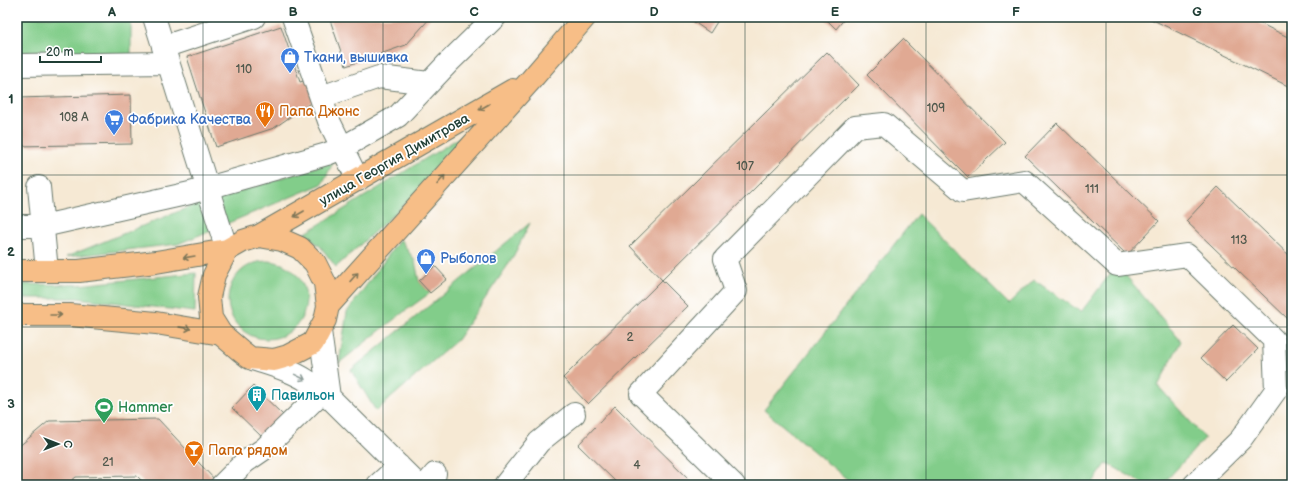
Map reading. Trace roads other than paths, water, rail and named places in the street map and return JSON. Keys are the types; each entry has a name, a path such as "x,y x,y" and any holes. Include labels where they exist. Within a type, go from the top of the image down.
{"main road":[{"name":"улица Георгия Димитрова","path":"328,306 530,81 584,17"},
{"name":"улица Георгия Димитрова","path":"259,236 530,81"},
{"path":"17,272 79,271 156,262 227,250 243,241 259,236 282,240 300,248 315,263 325,283 328,306 325,320 313,343 288,356 274,360 250,358 221,334 211,318 209,297 214,275 227,250"},
{"path":"17,315 70,315 156,323 221,334"}],"street":[{"path":"154,17 227,250"},
{"path":"17,65 166,55 254,17"},
{"path":"293,17 329,121 358,180"},
{"path":"17,226 43,226 190,193 327,154 342,148 398,116 495,17"},
{"path":"321,97 379,77 429,83"},
{"path":"734,485 641,394 736,291 725,259 855,127 884,124 963,191 1024,181 1117,265 1187,255 1274,340 1276,390 1241,439 1194,485"},
{"path":"39,187 47,271"},
{"path":"320,331 325,395"},
{"path":"250,358 292,373 306,380 325,395 399,466 426,481"},
{"path":"222,485 245,462 264,449 325,395"},
{"path":"505,485 538,442 574,414"},
{"path":"378,485 399,466"}],"place":[{"name":"Ткани, вышивка","path":"290,74"},
{"name":"Папа Джонс","path":"265,128"},
{"name":"Фабрика Качества","path":"114,136"},
{"name":"Рыболов","path":"426,275"},
{"name":"Павильон","path":"257,412"},
{"name":"Hammer","path":"104,424"},
{"name":"Папа рядом","path":"194,467"}]}
